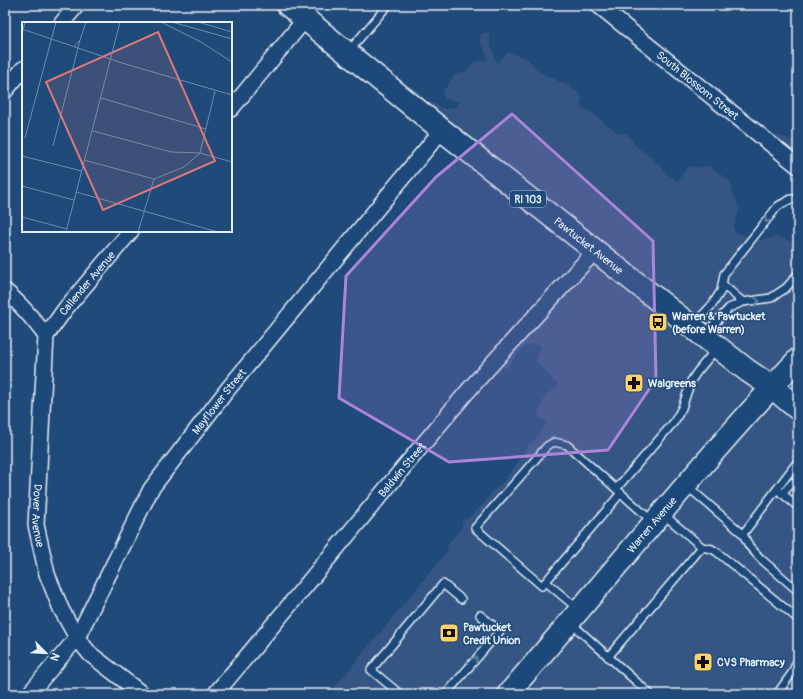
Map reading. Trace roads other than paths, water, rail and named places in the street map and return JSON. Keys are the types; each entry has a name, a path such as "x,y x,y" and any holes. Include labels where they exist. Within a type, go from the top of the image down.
{"main road":[{"name":"Pawtucket Avenue","path":"288,5 306,18 442,130 748,371 772,387 798,409"},
{"name":"Warren Avenue","path":"508,694 658,517 798,359"}],"street":[{"path":"63,22 77,5"},
{"name":"South Blossom Street","path":"598,5 798,166"},
{"path":"232,109 306,18"},
{"path":"5,91 22,71"},
{"name":"Mayflower Street","path":"29,694 76,638 151,489 228,389 442,130"},
{"name":"Callender Avenue","path":"46,336 66,308 130,232"},
{"name":"Baldwin Street","path":"216,694 468,391 595,251"},
{"path":"5,291 16,299 46,336"},
{"name":"Dover Avenue","path":"46,336 36,525 47,574 61,609 76,638 90,654 142,694"}],"lane":[{"path":"347,52 388,5"},
{"path":"798,200 790,199 778,206 724,274 721,290 712,305 696,372 691,381 682,408 674,422 618,491 546,582 542,586 475,528 548,446 554,442 567,445 618,491 702,547 712,549 717,552 798,619"},
{"path":"704,336 728,308 743,302 771,298 786,288 798,274"},
{"path":"722,284 743,302"},
{"path":"743,534 779,492 798,461"},
{"path":"779,492 792,483"},
{"path":"686,485 743,534 749,546 761,559 798,590"},
{"path":"779,492 796,502"},
{"path":"608,657 702,547"},
{"path":"546,582 608,657 650,694"},
{"path":"400,694 371,670 443,584 461,599"},
{"path":"448,692 500,631 480,615"},
{"path":"777,694 792,673 798,659"}],"place":[{"name":"Warren & Pawtucket (before Warren)","path":"658,322"},
{"name":"Walgreens","path":"634,383"},
{"name":"Pawtucket Credit Union","path":"449,633"},
{"name":"CVS Pharmacy","path":"703,662"}]}
